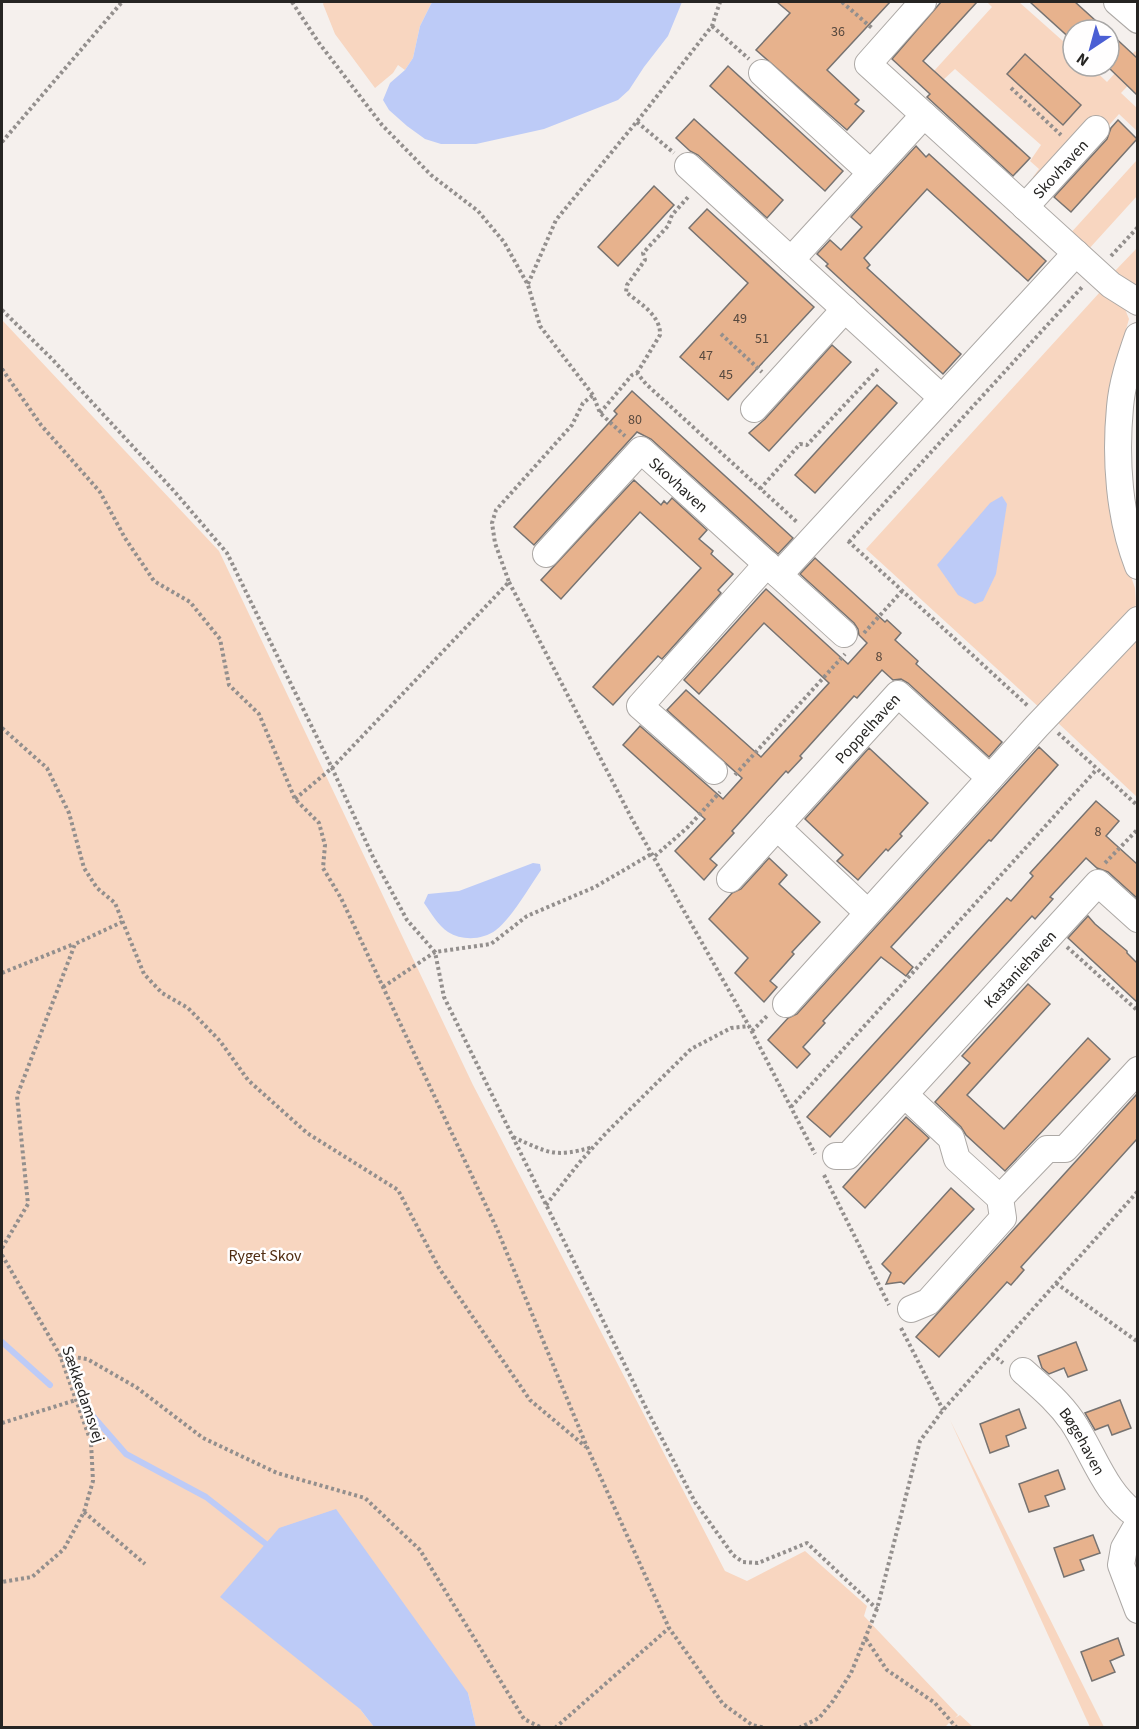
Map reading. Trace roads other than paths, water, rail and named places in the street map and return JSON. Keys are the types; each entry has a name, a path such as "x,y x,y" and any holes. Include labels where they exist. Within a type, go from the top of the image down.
{"street":[{"name":"Skovhaven","path":"923,2 868,64 1096,272 1137,302"},
{"path":"1117,2 1137,20"},
{"path":"762,73 871,173"},
{"path":"792,260 924,115"},
{"name":"Skovhaven","path":"1024,207 1096,129"},
{"path":"696,173 942,398"},
{"path":"714,771 640,706 773,570 820,530 1076,253"},
{"path":"754,409 845,309"},
{"path":"1137,336 1120,406 1118,461 1129,544 1137,566"},
{"name":"Skovhaven","path":"546,554 641,450 851,640"},
{"path":"786,1004 867,912 1137,620"},
{"name":"Poppelhaven","path":"730,879 898,694 990,778"},
{"path":"777,827 867,912"},
{"name":"Kastaniehaven","path":"825,1161 848,1156 1098,884 1137,919"},
{"path":"1000,1198 1047,1149 1065,1149 1137,1070"},
{"path":"901,1316 928,1302 1003,1218 1000,1198 957,1159 951,1138 905,1095"},
{"name":"Bøgehaven","path":"1023,1371 1055,1399 1072,1422 1104,1479 1126,1509 1137,1516"},
{"path":"1137,1524 1124,1548 1121,1565 1137,1610"}],"water":[{"path":"432,2 682,2 668,36 629,90 618,100 544,129 476,144 441,144 425,139 407,126 389,110 383,100 390,83 405,70 413,58 420,26"},
{"path":"1002,496 1007,504 996,574 983,601 975,604 958,595 937,565 990,503"},
{"path":"533,863 540,864 541,870 526,893 502,925 485,936 466,938 448,932 424,903 428,894 459,891"},
{"path":"336,1509 468,1693 476,1727 374,1727 360,1709 220,1597 279,1528"}],"waterway":[{"path":"2,1342 50,1385"},
{"path":"92,1415 126,1454 206,1497 266,1544"}],"park label":[{"name":"Ryget Skov","path":"265,1255"}]}
